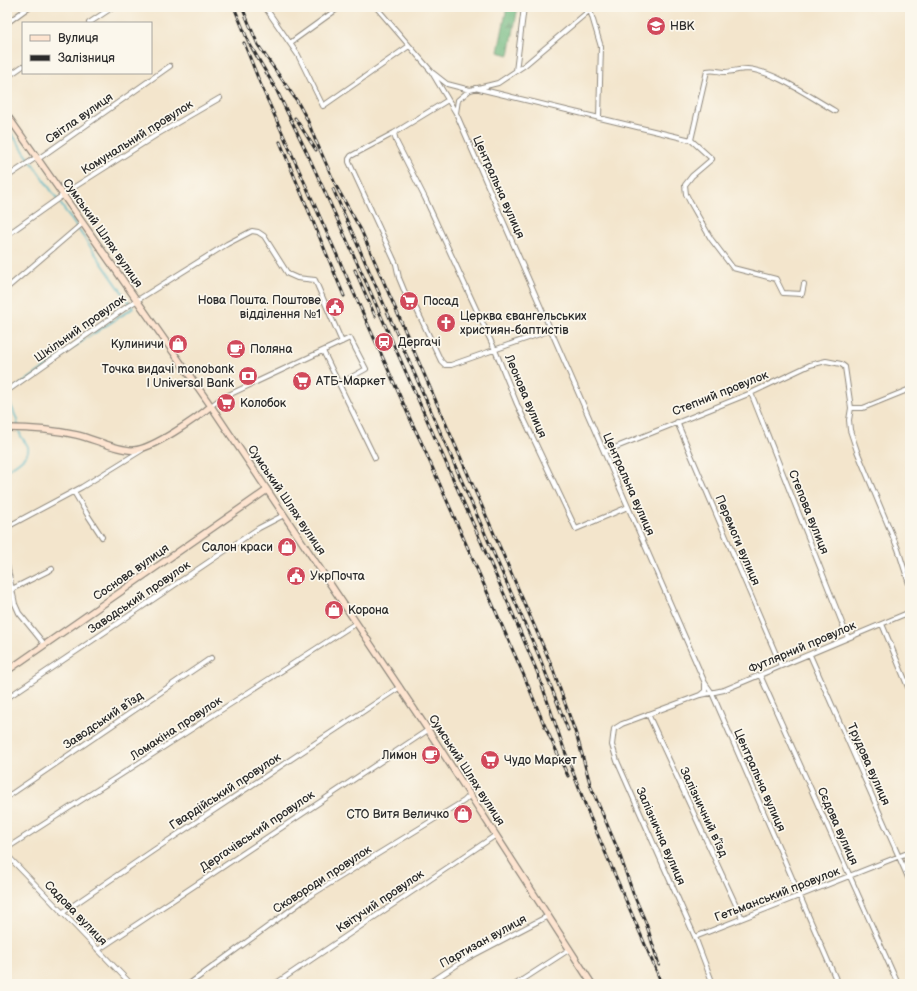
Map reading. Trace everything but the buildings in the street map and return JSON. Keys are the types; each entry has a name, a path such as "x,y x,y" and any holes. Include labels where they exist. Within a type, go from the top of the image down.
{"main road":[{"name":"Сумський Шлях вулиця","path":"7,114 210,406 400,687 592,984"},
{"path":"7,428 76,435 133,451 147,447 176,430 210,406"},
{"name":"Соснова вулиця","path":"7,671 266,490"}],"street":[{"path":"7,23 29,7"},
{"path":"90,22 113,7"},
{"path":"265,7 298,55 323,106 409,46"},
{"path":"290,43 340,7"},
{"name":"Центральна вулиця","path":"376,7 431,71 456,113 705,683 712,693 838,984"},
{"path":"516,71 524,7"},
{"path":"456,113 458,100 473,89 498,83 525,65 591,9 600,47 599,117"},
{"name":"Світла вулиця","path":"7,177 38,158 170,66"},
{"path":"7,77 22,67"},
{"path":"691,140 707,71 711,70 726,72 747,69 772,76 835,112"},
{"path":"431,71 447,84 599,117 691,140 712,160 692,176 685,185 686,194 711,239 733,268 776,279 783,293 802,294 804,284"},
{"name":"Комунальний провулок","path":"7,235 158,134 220,98"},
{"path":"448,100 394,133 351,156 349,159 349,162 396,264 399,278 406,295 415,306 441,361 445,365 451,365 551,330"},
{"name":"Леонова вулиця","path":"394,133 396,141 425,198 496,350 517,404 576,529 628,507"},
{"path":"7,288 83,223"},
{"name":"Шкільний провулок","path":"7,391 137,300 227,244 252,231 258,232 264,236 288,274 297,278 315,280 342,342"},
{"path":"210,406 220,399 350,338 366,369 339,384"},
{"path":"323,351 375,458"},
{"name":"Степний провулок","path":"604,452 751,393 810,365 826,361 841,364 845,367 851,408"},
{"path":"910,389 863,408 851,408 849,420 852,437 898,549 910,587"},
{"name":"Степова вулиця","path":"751,393 848,638"},
{"name":"Перемоги вулиця","path":"676,422 781,666"},
{"path":"7,527 74,492 147,447"},
{"path":"74,492 86,514 102,537"},
{"name":"Заводський провулок","path":"7,698 252,532 284,515"},
{"path":"7,564 15,604 19,613 45,645"},
{"path":"12,589 52,569"},
{"name":"Футлярний провулок","path":"648,714 700,695 724,690 910,612"},
{"name":"Ломакіна провулок","path":"7,848 356,623"},
{"path":"882,624 910,692"},
{"name":"Трудова вулиця","path":"810,655 910,882"},
{"name":"Заводський в’їзд","path":"7,797 211,658"},
{"name":"Сєдова вулиця","path":"760,675 898,984"},
{"path":"700,695 705,691 705,683"},
{"name":"Гвардійський провулок","path":"62,913 154,850 400,687"},
{"name":"Залізничний в’їзд","path":"648,714 742,918"},
{"name":"Залізнична вулиця","path":"648,714 622,724 614,729 612,745 617,761 695,937 713,984"},
{"name":"Дергачівський провулок","path":"98,950 428,730"},
{"name":"Сковороди провулок","path":"189,984 311,896 464,801 470,795"},
{"name":"Квітучий провулок","path":"275,984 496,835"},
{"name":"Гетьманський провулок","path":"695,937 910,852"},
{"name":"Садова вулиця","path":"7,855 131,984"},
{"name":"Партизан вулиця","path":"428,984 466,960 548,916"},
{"path":"516,984 570,949"}],"green space":[{"path":"507,7 518,7 509,55 498,52"}],"waterway":[{"path":"7,127 133,308 7,394"},
{"path":"7,395 17,420 18,427"},
{"path":"7,470 27,454 28,447 19,431"}],"railway":[{"path":"234,7 249,43 277,91 308,155 512,612 538,674 590,817 662,984"},
{"path":"242,7 258,45 297,101 307,119 316,142"},
{"path":"244,43 260,83 422,444 568,776"},
{"path":"295,118 316,150"},
{"path":"316,141 336,186 361,230 551,664 578,740 591,787 618,850 633,893 646,923 659,965"},
{"path":"280,142 344,296"},
{"path":"333,189 539,656 568,730"},
{"path":"355,270 375,316"}],"place":[{"name":"НВК","path":"656,26"},
{"name":"Посад","path":"409,301"},
{"name":"Нова Пошта. Поштове відділення №1","path":"335,307"},
{"name":"Церква євангельських християн-баптистів","path":"446,323"},
{"name":"Дергачі","path":"384,342"},
{"name":"Кулиничи","path":"178,344"},
{"name":"Поляна","path":"236,349"},
{"name":"Точка видачі monobank | Universal Bank","path":"248,376"},
{"name":"АТБ-Маркет","path":"302,381"},
{"name":"Колобок","path":"226,403"},
{"name":"Салон краси","path":"287,547"},
{"name":"УкрПочта","path":"296,576"},
{"name":"Корона","path":"334,610"},
{"name":"Лимон","path":"431,755"},
{"name":"Чудо Маркет","path":"490,760"},
{"name":"СТО Витя Величко","path":"463,814"}]}
